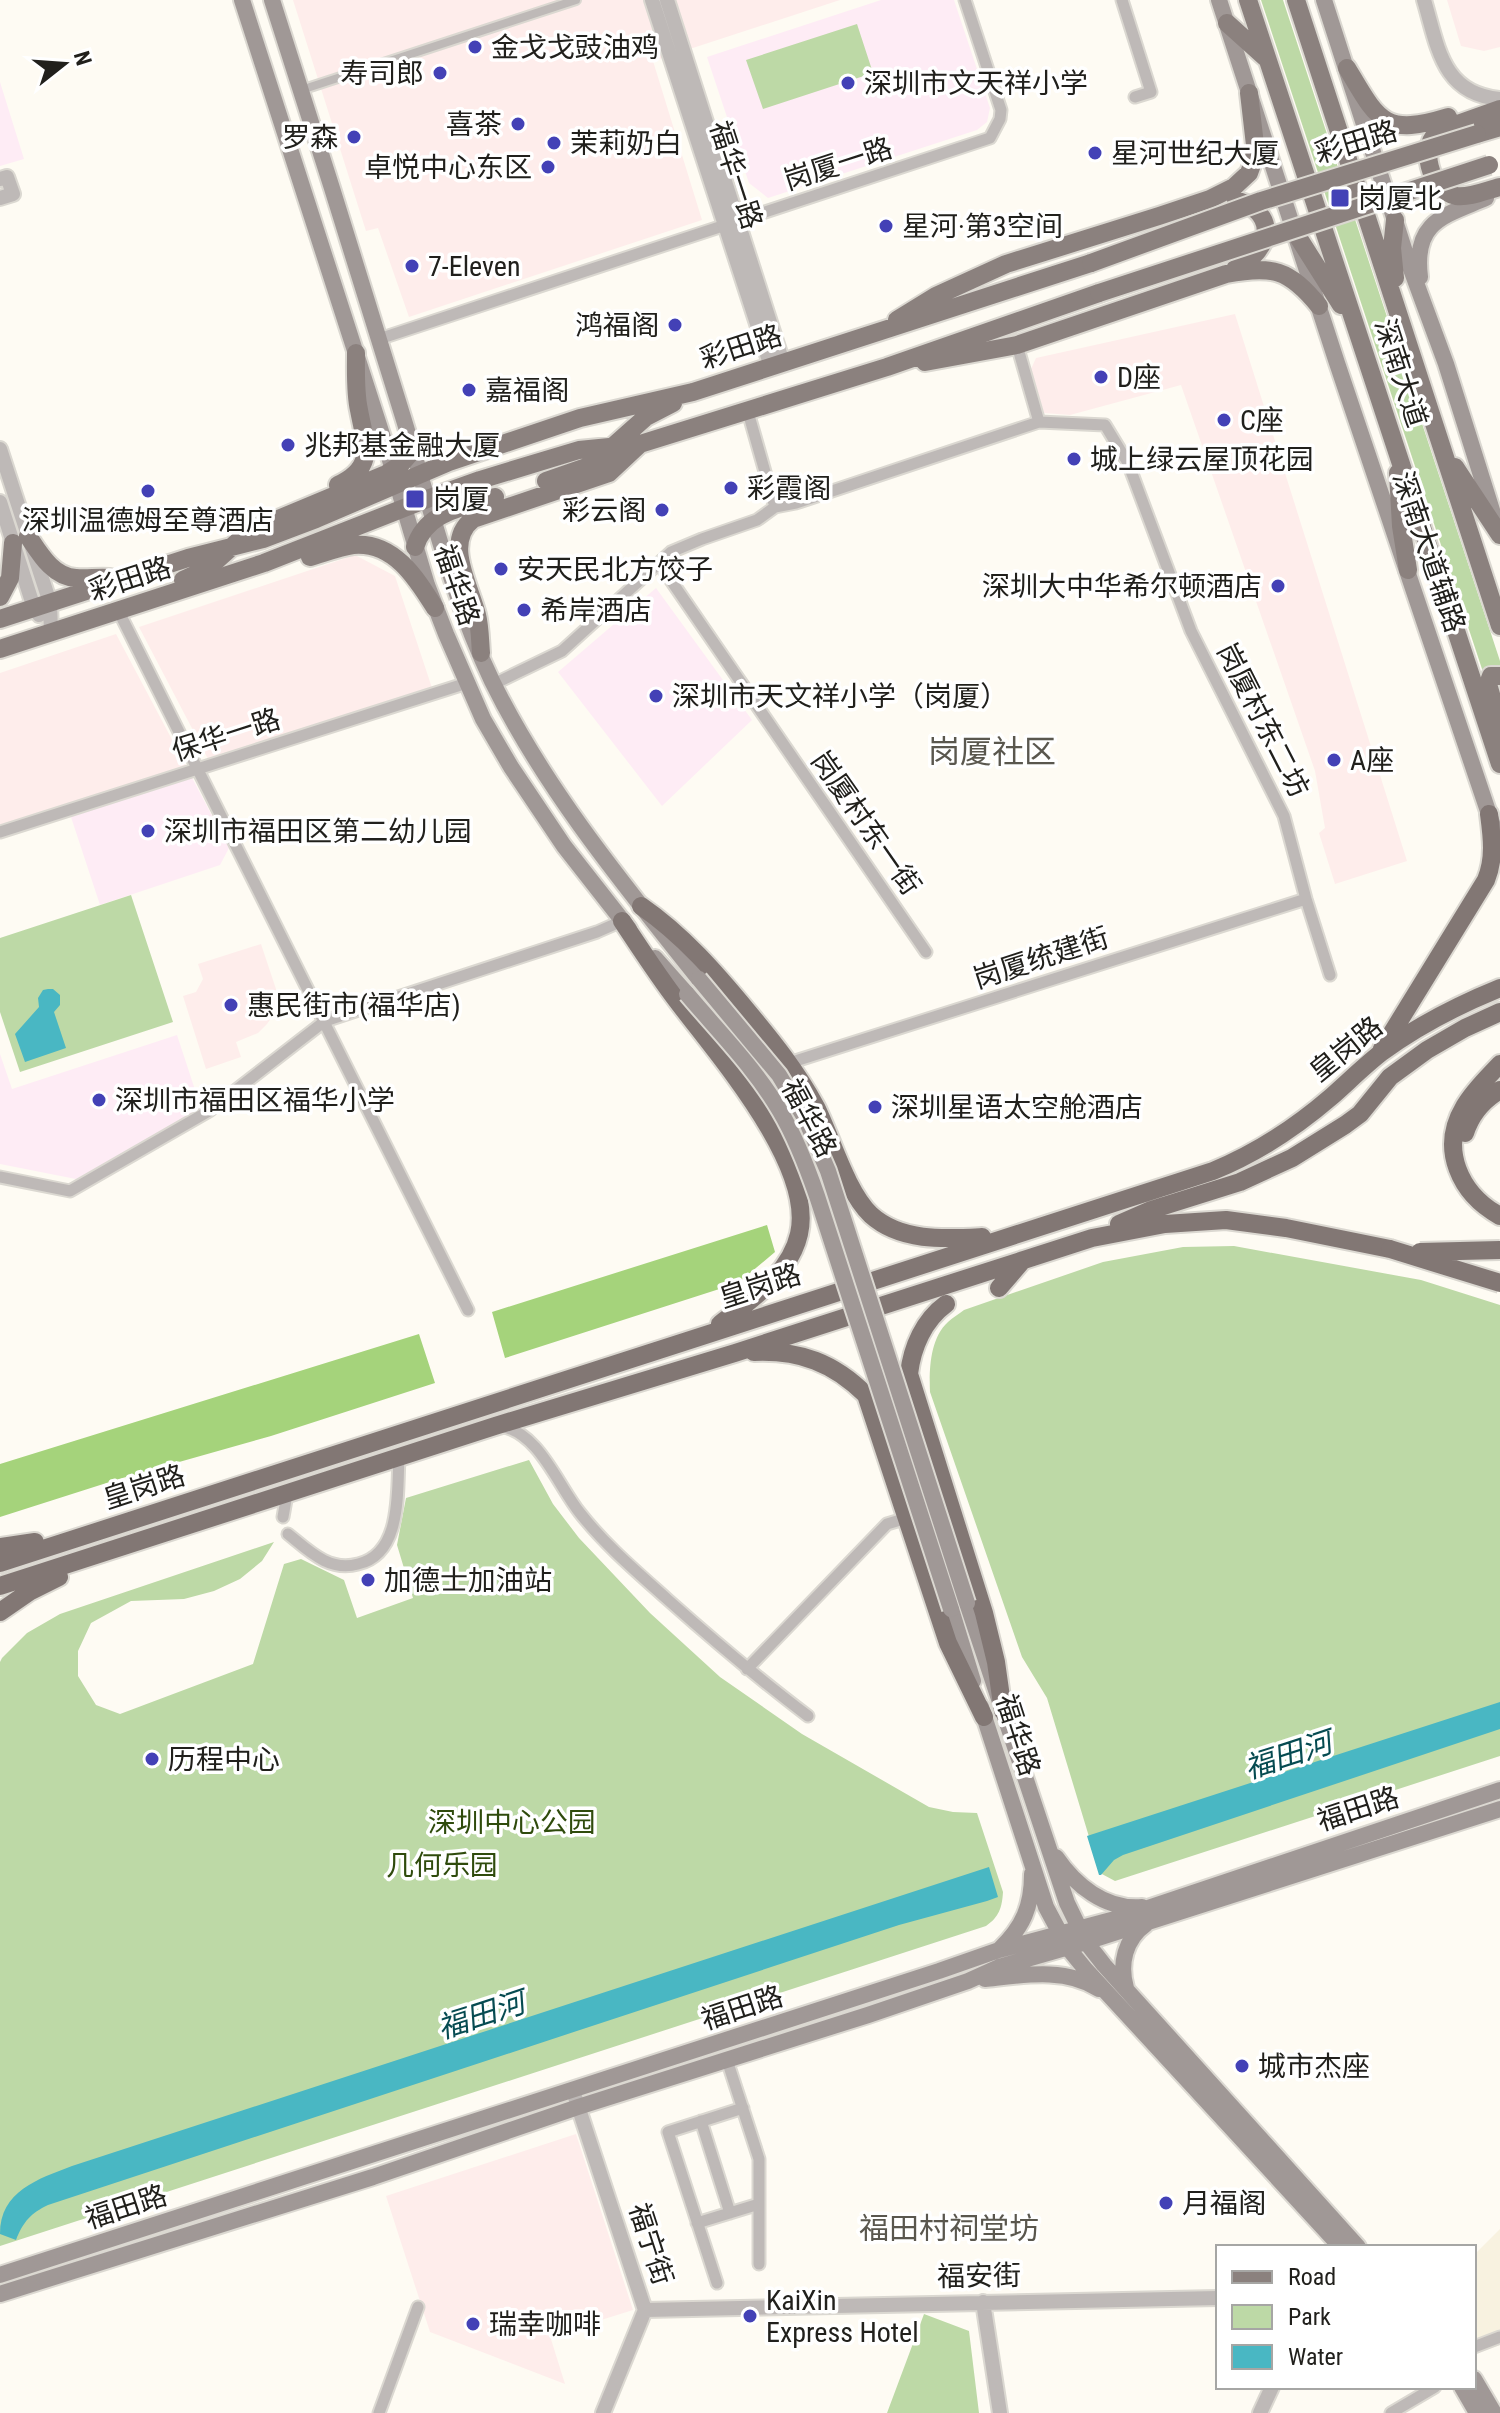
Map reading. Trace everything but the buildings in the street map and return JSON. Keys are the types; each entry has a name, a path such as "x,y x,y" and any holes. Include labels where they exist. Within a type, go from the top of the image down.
{"highway":[{"path":"1379,1055 1490,870 1493,844 1489,814"},
{"path":"641,906 690,945 789,1063 817,1109 859,1200 872,1215 896,1229 922,1237 1008,1236"},
{"path":"622,921 665,985 754,1102 775,1140 797,1193 802,1219 791,1255 777,1276 754,1298 709,1332"},
{"name":"皇岗路","path":"0,1563 1213,1171 1257,1151 1298,1124 1379,1055 1433,1019 1500,988"},
{"path":"1092,1238 1151,1210 1258,1174 1310,1148 1360,1114 1390,1077 1409,1063 1445,1038 1500,1012"},
{"path":"1488,1198 1462,1181 1452,1149 1453,1137 1465,1105 1500,1064"},
{"path":"1500,1090 1474,1113 1465,1135 1464,1148 1471,1174 1500,1216"},
{"path":"797,1193 808,1204 830,1207 846,1190 846,1175"},
{"name":"皇岗路","path":"0,1586 1092,1238 1165,1224 1226,1220 1286,1228 1390,1249 1457,1253 1500,1250"},
{"path":"1390,1249 1500,1283"},
{"path":"999,1288 1024,1259"},
{"path":"946,1304 928,1322 911,1361 909,1374 984,1613 996,1662 1003,1711"},
{"path":"735,1353 765,1352 816,1360 833,1367 866,1395 948,1643 984,1717"},
{"path":"874,1412 880,1399 893,1391 908,1392 918,1402"},
{"path":"0,1547 109,1528"},
{"path":"0,1612 96,1555"}],"main road":[{"name":"福华路","path":"242,0 435,608 483,719 539,810 622,921 754,1073 779,1108 798,1144 959,1606 1003,1711 1067,1903 1083,1935 1129,1993 1349,2245"},
{"name":"福华路","path":"272,0 444,558 494,684 516,725 562,796 641,906 779,1075 816,1141 828,1171 959,1606 984,1717 1046,1907 1063,1940 1110,1996 1349,2245"},
{"name":"深南大道辅路","path":"1219,0 1500,847"},
{"name":"深南大道","path":"1248,0 1500,764"},
{"name":"深南大道","path":"1296,0 1500,626"},
{"path":"1324,0 1500,535"},
{"path":"1227,23 1267,60"},
{"path":"1347,68 1373,111 1400,126 1424,125 1500,100"},
{"path":"878,331 936,296 996,268 1210,199 1234,187 1252,167 1255,145 1249,93"},
{"path":"1500,109 1434,134 1429,151 1436,181 1447,192 1465,196 1500,190"},
{"name":"彩田路","path":"0,619 188,558 263,539 303,524 395,477 420,475 449,462 580,418 693,392 1091,263 1261,201 1500,127"},
{"name":"彩田路","path":"0,649 264,563 427,499 579,450 640,444 748,412 1495,164"},
{"path":"1428,314 1419,270 1420,253 1427,232 1445,214 1500,190"},
{"path":"1210,199 1246,203 1257,211 1266,233 1256,257 1226,274"},
{"path":"1395,220 1392,248 1397,309"},
{"path":"1298,237 1360,338"},
{"path":"887,367 1017,345 1226,274 1249,269 1272,270 1293,280 1319,306"},
{"path":"188,558 265,513 341,484 358,472 364,461 367,443 358,403 356,353"},
{"path":"719,419 685,420 681,417 681,411 690,404 724,393 751,373"},
{"path":"415,547 422,530 433,519 592,465 646,417 693,392"},
{"name":"彩田路","path":"481,653 478,618 459,555 462,531 480,515 609,473 640,444"},
{"path":"1442,448 1500,535"},
{"path":"395,477 413,450"},
{"path":"1397,450 1399,505 1408,570"},
{"path":"0,597 10,578 21,539 65,576 124,579"},
{"path":"264,563 306,559 352,545 379,548 404,564 419,581 435,608"},
{"path":"127,609 207,569 230,547"},
{"path":"1500,676 1491,676 1488,684 1500,726"},
{"name":"福田路","path":"1083,1935 1173,1898 1500,1790"},
{"name":"福田路","path":"0,2275 999,1950 1147,1922 1500,1809"},
{"path":"1047,1844 1061,1864 1088,1891 1105,1901 1134,1908 1155,1906"},
{"path":"999,1950 1017,1932 1024,1919 1031,1894 1032,1863"},
{"path":"1129,1993 1123,1977 1125,1954 1134,1935 1147,1922"},
{"name":"福田路","path":"0,2294 384,2173 968,1981 1063,1940"},
{"path":"968,1981 1022,1975 1059,1976 1092,1985 1110,1996"},
{"path":"1476,2382 1494,2413"},
{"path":"1463,2389 1477,2413"}],"street":[{"path":"301,90 576,0"},
{"name":"福华一路","path":"652,0 732,224"},
{"name":"福华一路","path":"667,0 732,224 777,365"},
{"name":"岗厦一路","path":"379,339 990,138 1001,110 965,0"},
{"path":"1122,0 1151,92 1135,97"},
{"path":"1424,0 1440,51 1456,82 1478,95 1500,100"},
{"path":"0,179 7,177 13,194 0,198"},
{"path":"494,684 562,651 671,552 757,520 775,507 796,503 1039,422 1017,345"},
{"path":"748,412 775,507"},
{"name":"岗厦村东二坊","path":"1039,422 1105,425 1128,463 1191,631 1284,816 1330,975"},
{"path":"0,449 21,539 51,633"},
{"path":"0,502 21,539"},
{"name":"岗厦村东一街","path":"659,563 926,952"},
{"path":"127,609 198,769 468,1310"},
{"name":"保华一路","path":"0,832 467,683"},
{"name":"岗厦统建街","path":"789,1063 1306,899"},
{"path":"0,1177 70,1191 209,1111 325,1021 597,932 622,921"},
{"path":"495,1426 512,1429 528,1439 587,1521 630,1566 747,1669 808,1716"},
{"path":"288,1534 317,1557 335,1565 344,1567 375,1558 382,1551 393,1521 399,1457"},
{"path":"747,1669 887,1524 907,1518"},
{"path":"727,2060 759,2159 759,2264"},
{"name":"福宁街","path":"572,2089 645,2310 603,2413"},
{"path":"717,2283 668,2132 743,2108"},
{"path":"701,2121 730,2213"},
{"path":"697,2223 759,2204"},
{"name":"福安街","path":"645,2310 1216,2298"},
{"path":"983,2302 1000,2413"},
{"path":"379,2413 418,2307"},
{"path":"1476,2346 1500,2337"},
{"path":"1260,2413 1271,2389"},
{"path":"1390,2413 1432,2389"}],"shaded area":[{"path":"293,0 840,0 653,61 702,220 409,317 378,228 366,231"},
{"name":"深圳市文天祥小学","path":"881,0 954,0 990,108 987,122 977,130 768,198 749,183 707,57"},
{"path":"1447,0 1500,0 1500,47 1484,51 1461,46"},
{"path":"0,82 24,159 0,166"},
{"path":"1235,314 1407,861 1335,884 1319,833 1325,828 1315,771 1181,385 1070,415 1044,413 1031,369 1036,358"},
{"path":"355,555 395,576 432,688 208,759 139,627"},
{"name":"深圳市天文祥小学（岗厦）","path":"656,588 752,720 662,806 558,672"},
{"path":"116,634 186,766 0,825 0,673"},
{"name":"深圳市福田区第二幼儿园","path":"190,774 229,848 220,865 100,905 70,814"},
{"name":"惠民街市(福华店)","path":"261,944 276,989 274,1014 258,1033 236,1042 241,1057 206,1069 183,996 196,992 203,979 198,964"},
{"name":"深圳市福田区福华小学","path":"177,1035 202,1111 76,1179 0,1164 0,1054 12,1089"},
{"path":"576,2134 633,2310 550,2336 565,2384 430,2332 386,2196"},
{"path":"1500,2229 1500,2345 1476,2353 1476,2253"}],"green space":[{"path":"1261,0 1283,0 1500,661 1500,666 1489,667 1483,672"},
{"path":"857,24 873,73 763,109 746,60"},
{"path":"131,895 173,1022 20,1072 0,1012 0,938"},
{"path":"767,1225 775,1252 738,1283 505,1358 492,1312"},
{"path":"1234,1246 1421,1280 1500,1305 1500,1756 1115,1881 1100,1873 1047,1698 1022,1657 930,1392 932,1355 942,1329 964,1310 1103,1262 1183,1247"},
{"path":"419,1334 435,1383 0,1517 0,1464"},
{"name":"深圳中心公园","path":"529,1460 553,1504 579,1538 650,1613 720,1677 802,1734 929,1807 977,1813 1003,1892 997,1916 986,1926 0,2246 2,1658 27,1633 60,1614 274,1542 262,1561 240,1579 214,1591 184,1599 131,1601 91,1623 78,1651 78,1676 96,1705 120,1714 253,1664 284,1564 301,1559 344,1580 357,1618 413,1598 397,1545 406,1498"},
{"path":"924,2314 969,2331 979,2413 887,2413"}],"water":[{"path":"53,989 60,995 60,1005 54,1012 66,1048 25,1062 15,1034 39,1007 38,998 43,990"},
{"path":"1500,1702 1500,1729 1123,1855 1099,1875 1087,1836"},
{"path":"989,1867 998,1897 899,1925 48,2205 28,2219 16,2240 0,2234 6,2207 14,2197 34,2182 72,2166"}],"place":[{"name":"金戈戈豉油鸡","path":"475,47"},
{"name":"寿司郎","path":"440,73"},
{"name":"深圳市文天祥小学","path":"848,83"},
{"name":"喜茶","path":"518,124"},
{"name":"罗森","path":"354,137"},
{"name":"茉莉奶白","path":"554,143"},
{"name":"星河世纪大厦","path":"1095,153"},
{"name":"卓悦中心东区","path":"548,167"},
{"name":"岗厦北","path":"1340,198"},
{"name":"星河·第3空间","path":"886,226"},
{"name":"7-Eleven","path":"412,266"},
{"name":"鸿福阁","path":"675,325"},
{"name":"D座","path":"1101,377"},
{"name":"嘉福阁","path":"469,390"},
{"name":"C座","path":"1224,420"},
{"name":"兆邦基金融大厦","path":"288,445"},
{"name":"城上绿云屋顶花园","path":"1074,459"},
{"name":"彩霞阁","path":"731,488"},
{"name":"深圳温德姆至尊酒店","path":"148,491"},
{"name":"岗厦","path":"415,499"},
{"name":"彩云阁","path":"662,510"},
{"name":"安天民北方饺子","path":"501,569"},
{"name":"深圳大中华希尔顿酒店","path":"1278,586"},
{"name":"希岸酒店","path":"524,610"},
{"name":"深圳市天文祥小学（岗厦）","path":"656,696"},
{"name":"A座","path":"1334,760"},
{"name":"深圳市福田区第二幼儿园","path":"148,831"},
{"name":"惠民街市(福华店)","path":"231,1005"},
{"name":"深圳市福田区福华小学","path":"99,1100"},
{"name":"深圳星语太空舱酒店","path":"875,1107"},
{"name":"加德士加油站","path":"368,1580"},
{"name":"历程中心","path":"152,1759"},
{"name":"城市杰座","path":"1242,2066"},
{"name":"月福阁","path":"1166,2203"},
{"name":"KaiXin Express Hotel","path":"750,2316"},
{"name":"瑞幸咖啡","path":"473,2324"}],"district":[{"name":"岗厦社区","path":"992,752"},
{"name":"福田村祠堂坊","path":"949,2228"}],"water label":[{"name":"福田河","path":"1288,1755"},
{"name":"福田河","path":"481,2015"}],"park label":[{"name":"几何乐园","path":"442,1865"}]}
